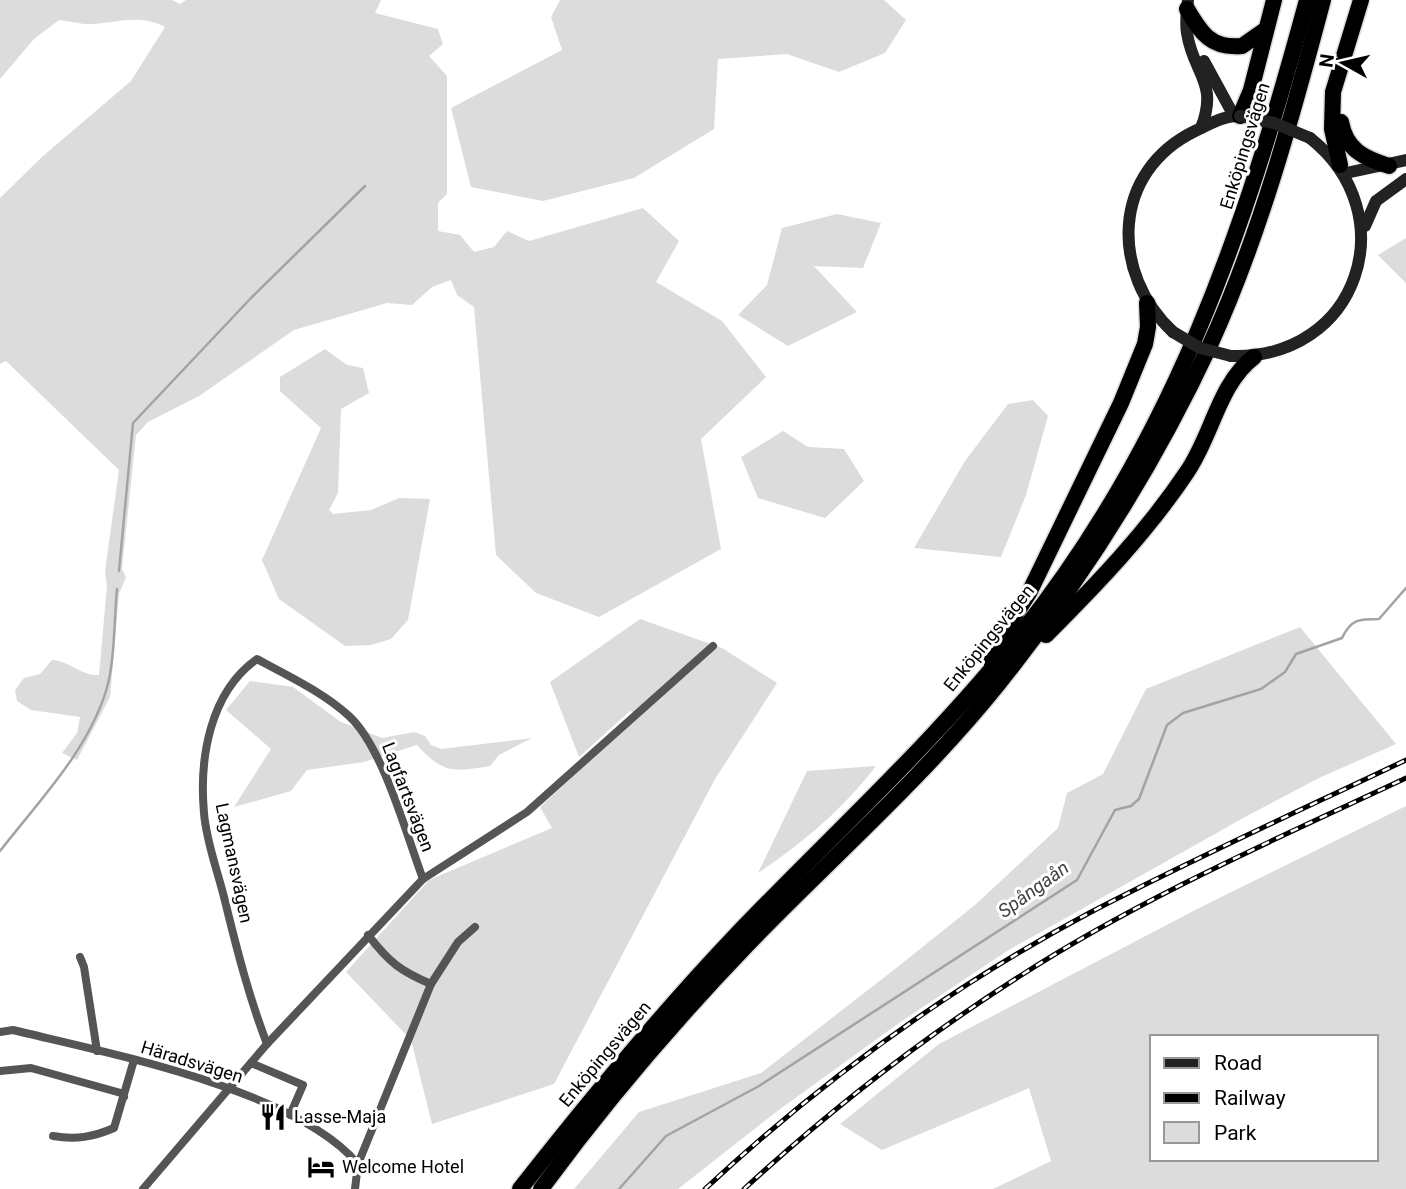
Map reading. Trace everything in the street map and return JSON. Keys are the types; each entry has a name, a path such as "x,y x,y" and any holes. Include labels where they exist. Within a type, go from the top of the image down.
{"highway":[{"path":"1237,116 1251,90 1274,0"},
{"name":"Enköpingsvägen","path":"520,1189 660,1018 945,723 1023,631 1071,562 1115,494 1177,382 1223,275 1260,169 1307,0"},
{"name":"Enköpingsvägen","path":"541,1189 671,1027 747,945 905,787 998,684 1104,539 1170,426 1211,342 1271,184 1323,0"},
{"path":"1343,169 1331,110 1336,83 1361,0"},
{"path":"1187,5 1203,35 1214,44 1242,46 1265,30"},
{"path":"1342,67 1340,110 1344,137 1357,152 1389,166"},
{"path":"945,723 1029,593 1073,505 1140,359 1148,327 1147,303"},
{"path":"998,684 1097,584 1170,497 1207,438 1236,372 1254,357"}],"main road":[{"path":"1187,5 1202,57 1237,116"},
{"path":"1187,5 1187,33 1207,86 1209,101 1201,128"},
{"path":"1237,116 1274,123 1310,138 1343,169 1358,199 1364,226 1360,271 1343,308 1315,335 1298,345 1254,357 1231,356 1200,348 1173,332 1147,303 1130,262 1127,241 1133,201 1142,181 1163,153 1201,128 1237,116"},
{"path":"1343,169 1389,166 1406,160"},
{"path":"1364,226 1376,201 1406,179"}],"street":[{"path":"143,1189 267,1044 422,879 527,812 713,646"},
{"name":"Lagfartsvägen","path":"257,659 334,704 351,717 372,745 422,879"},
{"name":"Lagmansvägen","path":"257,659 243,668 212,717 205,762 204,814 246,987 267,1044"},
{"path":"355,1189 358,1164 432,984 458,942 475,927"},
{"path":"368,935 386,959 404,973 432,984"},
{"path":"80,957 84,967 97,1051"},
{"name":"Häradsvägen","path":"0,1032 13,1030 134,1060 229,1089 290,1115 346,1150 358,1164"},
{"path":"53,1136 72,1139 95,1136 114,1128 134,1060"},
{"path":"251,1063 303,1084 290,1115"},
{"path":"0,1071 31,1068 121,1093 124,1097"}],"green space":[{"path":"0,0 172,0 180,4 186,0 381,0 375,13 438,29 443,44 429,56 447,76 447,194 438,203 438,231 460,235 474,252 494,247 507,231 529,241 643,208 679,241 656,282 722,321 766,377 701,439 721,549 599,617 536,593 496,555 474,307 457,295 451,280 432,287 412,305 387,303 294,330 199,396 148,422 136,435 122,569 126,577 119,594 110,697 77,760 62,753 77,733 80,717 31,710 17,701 15,690 24,678 40,674 52,660 99,675 107,586 105,571 119,470 6,361 0,364 0,198 43,156 131,81 165,27 138,20 89,24 59,20 34,39 0,79"},
{"path":"560,0 884,0 906,20 885,53 839,72 787,54 718,59 714,129 634,178 543,201 471,187 451,108 562,50 551,17"},
{"path":"837,214 881,223 863,268 814,266 857,312 788,346 738,315 767,285 782,228"},
{"path":"1406,238 1406,283 1378,255"},
{"path":"325,349 347,365 363,368 369,393 341,409 338,493 329,510 333,514 371,510 399,498 430,499 408,620 391,639 371,645 345,646 279,599 262,560 321,428 280,391 280,377"},
{"path":"1033,400 1048,416 1026,495 1001,557 914,548 965,461 1008,404"},
{"path":"783,431 808,447 844,449 864,481 825,518 758,498 741,457"},
{"path":"640,619 722,648 777,683 715,779 554,1084 432,1124 411,1040 346,972 429,880 552,828 540,807 639,715 630,711 579,757 550,682"},
{"path":"1300,627 1396,744 1319,778 1245,817 1007,951 899,1023 776,1112 678,1189 574,1189 639,1112 761,1073 975,905 1058,828 1067,793 1103,774 1146,689"},
{"path":"250,681 293,687 341,722 382,738 414,732 425,736 431,745 441,749 532,738 499,755 490,766 477,768 458,770 442,766 417,745 364,762 307,770 291,791 234,807 271,749 226,710"},
{"path":"876,766 822,824 758,873 807,771"},
{"path":"1406,806 1406,1189 993,1189 1051,1161 1029,1088 882,1150 840,1124 939,1044 1201,907"}],"waterway":[{"path":"119,571 133,423 251,298 365,186"},
{"name":"Spångaån","path":"619,1189 666,1136 759,1086 1077,880 1115,810 1131,806 1139,799 1167,725 1183,713 1261,689 1285,672 1296,654 1342,638 1356,621 1379,619 1406,588"},
{"path":"0,851 60,776 98,713 111,667 117,589"}],"railway":[{"path":"705,1189 749,1149 841,1074 988,971 1130,892 1406,760"},
{"path":"744,1189 809,1131 877,1076 1020,976 1161,895 1406,778"}],"place":[{"name":"Lasse-Maja","path":"273,1117"},
{"name":"Welcome Hotel","path":"321,1167"}]}
